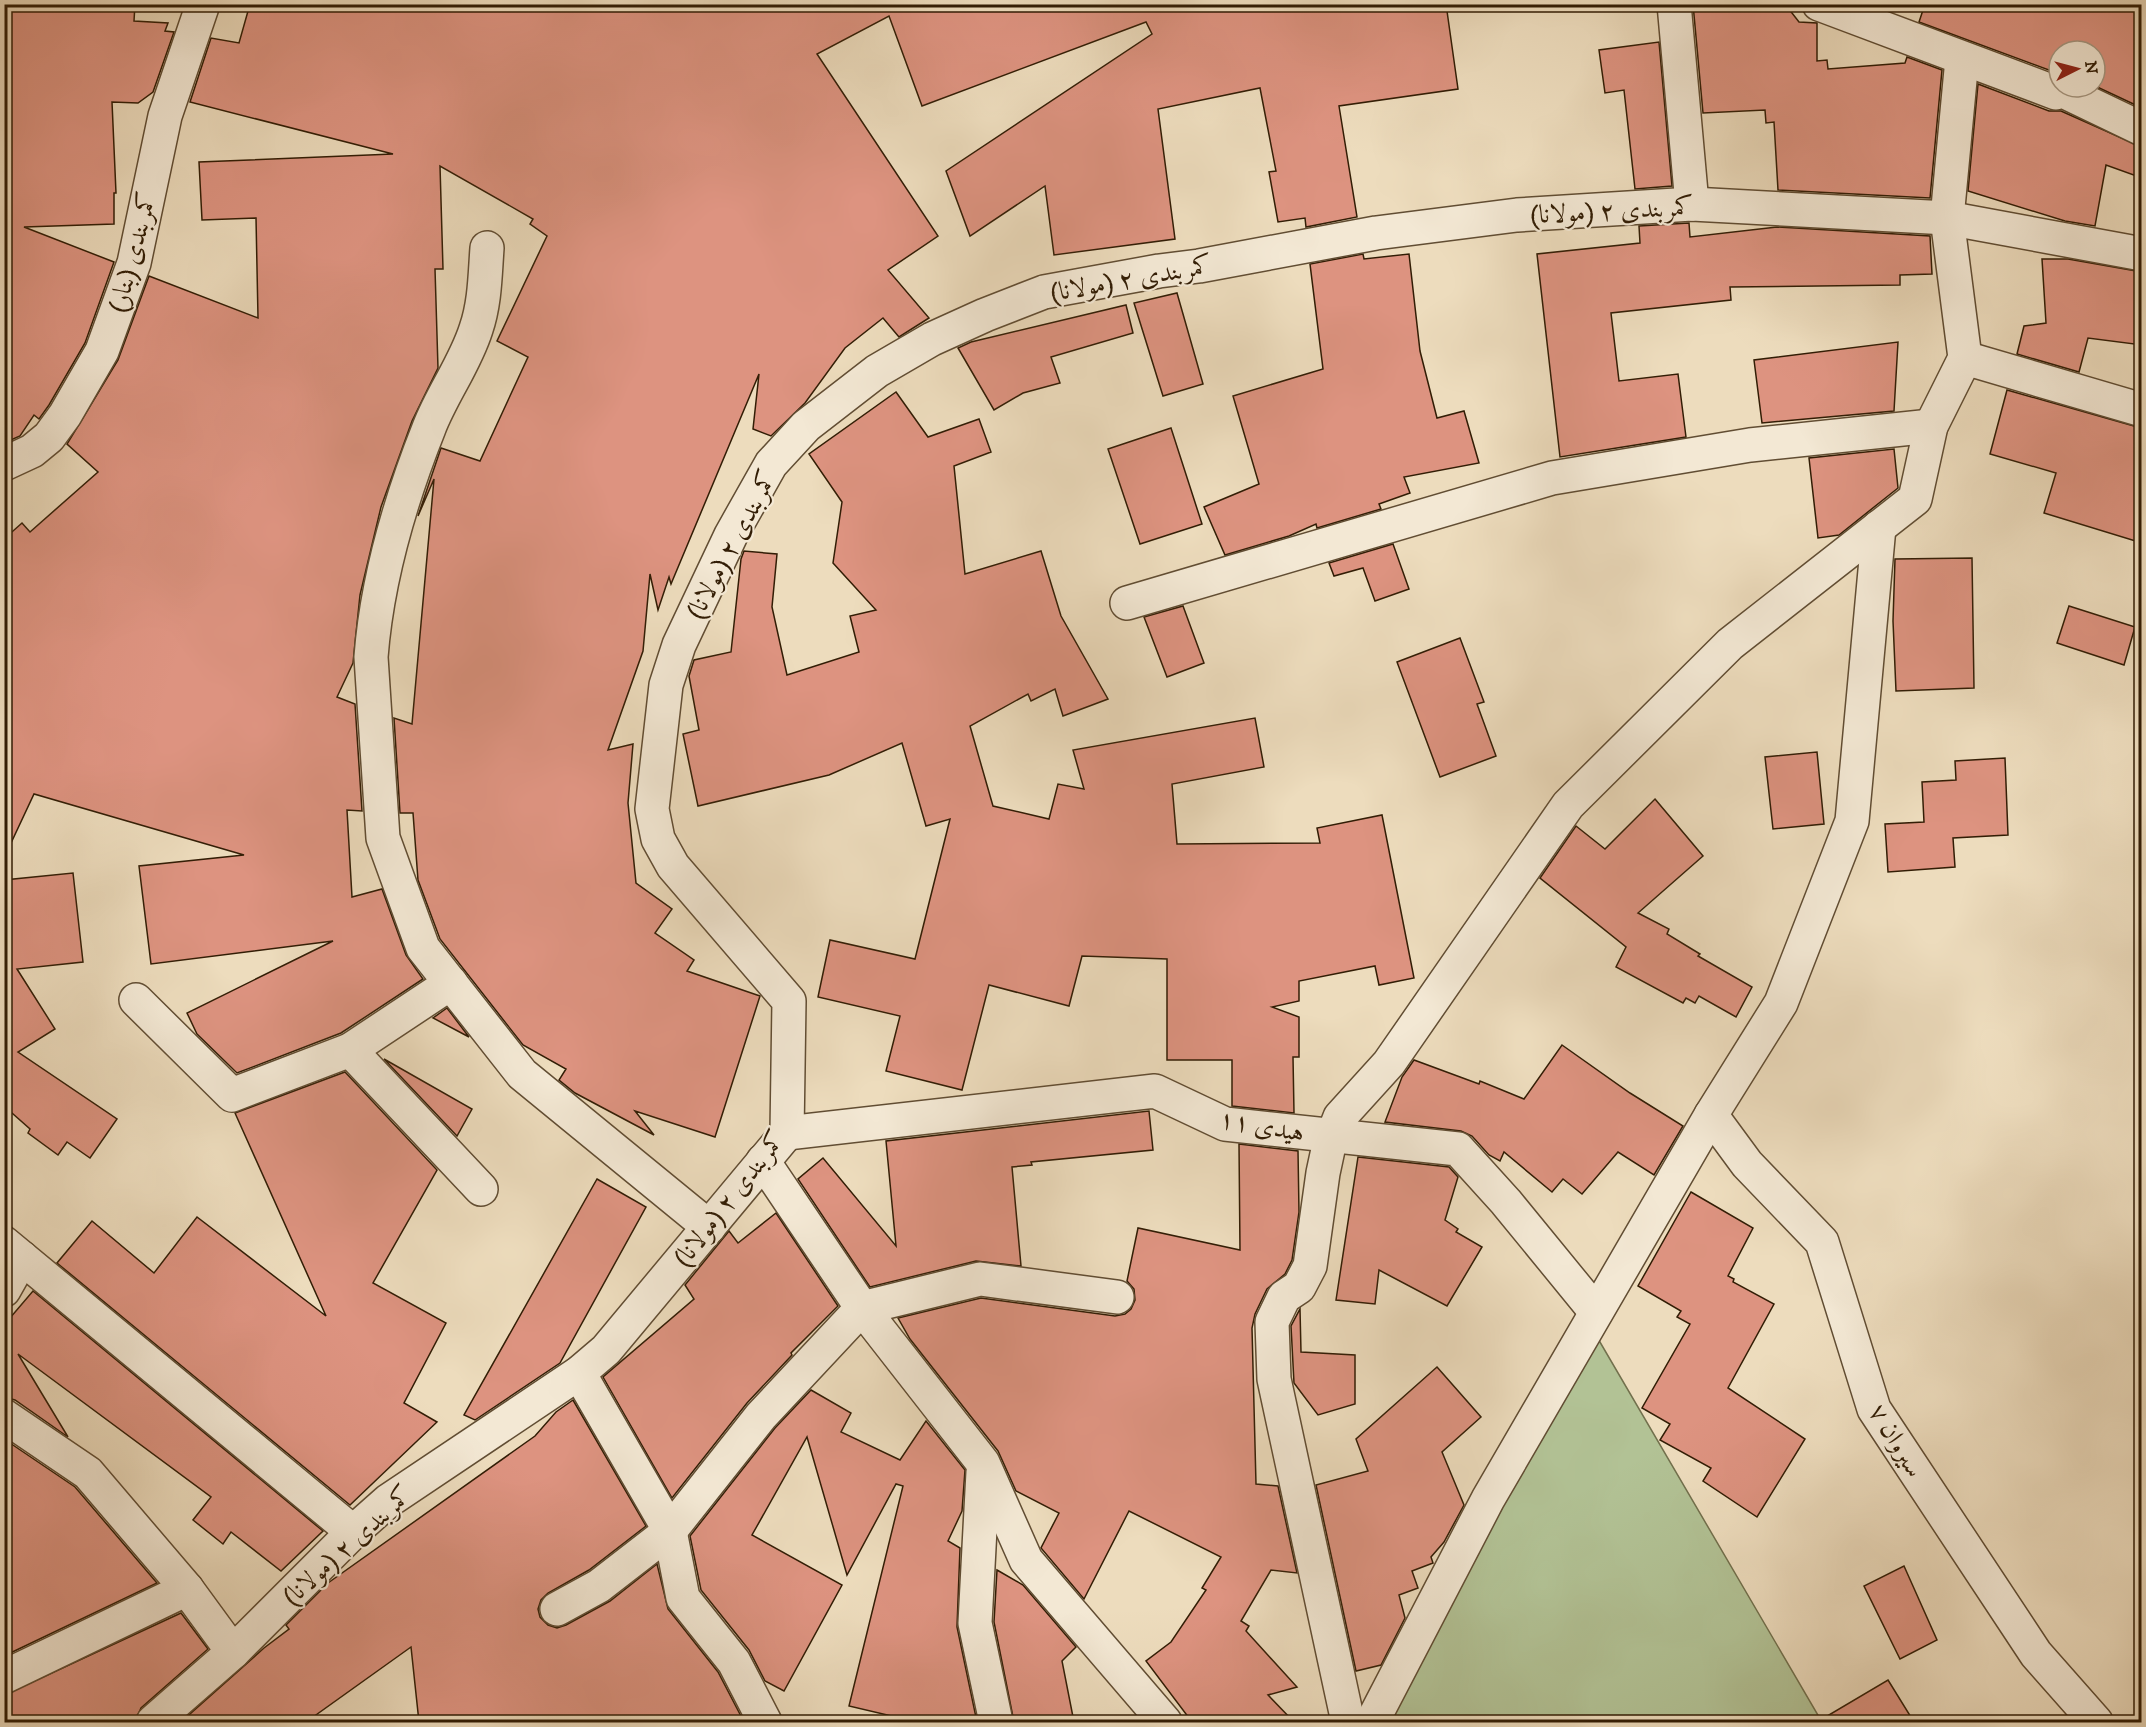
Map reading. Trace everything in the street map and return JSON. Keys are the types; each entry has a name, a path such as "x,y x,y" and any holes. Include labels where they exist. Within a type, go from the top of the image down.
{"street":[{"name":"کمربندی (بنار)","path":"4,464 32,451 49,437 65,415 102,351 134,263 165,116 203,4"},
{"path":"1674,4 1692,204"},
{"path":"1819,4 2056,93 2063,91 2142,129"},
{"path":"1348,1722 1274,1379 1272,1322 1284,1297 1299,1287 1310,1266 1323,1173 1340,1117 1389,1063 1568,805 1730,644 1915,499 1931,426 1965,358 1947,218 1962,59"},
{"name":"کمربندی ۲ (مولانا)","path":"153,1722 233,1652 353,1532 388,1501 579,1373 606,1350 787,1133 789,1001 673,866 658,839 652,809 666,686 679,645 748,501 771,464 806,426 877,371 932,339 1044,292 1376,233 1517,215 1692,204 1947,218 2142,254"},
{"path":"487,248 483,299 476,329 465,358 429,426 404,496 386,563 370,657 383,838 423,948 522,1074 709,1227"},
{"path":"1965,358 2142,410"},
{"path":"1127,603 1552,478 1750,445 1931,426"},
{"path":"1372,1722 1488,1499 1711,1115 1781,1003 1852,821 1879,527"},
{"path":"136,1000 232,1095 350,1050 451,983"},
{"path":"350,1050 481,1189"},
{"name":"هیدی ۱۱","path":"787,1133 1155,1092 1225,1124 1458,1149 1506,1202 1596,1312"},
{"name":"سیروان ۷","path":"1711,1115 1748,1164 1822,1242 1874,1409 2036,1654 2096,1722"},
{"path":"763,1161 862,1308 983,1463 1026,1560 1165,1722"},
{"path":"4,1290 13,1250 353,1532"},
{"path":"557,1609 599,1586 670,1531 761,1416 862,1308 980,1279 1117,1297"},
{"path":"579,1373 670,1531 683,1598 734,1662 766,1721"},
{"path":"4,1416 88,1473 187,1589 233,1652"},
{"path":"983,1463 975,1623 996,1722"},
{"path":"4,1677 187,1589"}],"green space":[{"path":"1590,1325 1822,1722 1375,1722"}],"building":[{"path":"4,4 135,4 134,21 168,23 165,31 174,32 153,92 138,103 112,102 116,193 114,193 114,224 24,227 114,262 85,343 49,405 39,419 34,415 20,436 4,443"},
{"path":"250,4 1446,4 1458,89 1339,106 1357,217 1306,227 1305,218 1278,222 1269,172 1276,171 1260,88 1158,109 1175,239 1054,255 1045,186 970,236 946,171 1152,34 1146,22 922,106 889,16 817,54 938,236 888,270 929,318 899,337 883,318 845,348 805,403 771,436 753,429 759,374 671,584 669,577 658,610 650,574 643,651 608,750 633,744 628,803 636,883 672,909 655,933 694,960 687,971 760,996 715,1137 635,1111 654,1135 575,1093 559,1080 566,1069 523,1045 440,939 418,880 413,813 400,813 394,718 412,724 434,479 418,516 441,448 480,461 528,357 497,341 547,236 530,224 533,219 440,166 443,269 435,269 438,368 412,421 381,507 360,595 353,663 337,697 355,704 362,811 347,810 352,897 382,889 406,955 423,979 341,1033 237,1073 197,1034 187,1013 333,941 151,964 139,866 244,855 34,794 4,858 4,539 22,523 30,532 98,472 67,444 118,360 149,276 258,318 256,218 202,220 199,162 393,154 190,102 211,38 239,43"},
{"path":"1693,4 1785,4 1799,22 1817,23 1817,61 1827,60 1828,69 1905,63 1907,57 1942,70 1930,198 1778,190 1774,122 1766,123 1765,110 1703,113"},
{"path":"1925,4 2142,4 2142,108 2107,92 2107,39 2047,39 2047,69 1919,22"},
{"path":"1659,42 1672,186 1635,189 1624,90 1605,93 1599,50"},
{"path":"1978,84 2049,111 2061,111 2142,147 2142,178 2106,165 2095,226 2065,221 1968,191"},
{"path":"1689,223 1690,237 1777,227 1930,236 1932,274 1900,275 1900,285 1730,287 1731,300 1611,313 1619,381 1678,374 1686,437 1560,457 1537,254 1640,243 1639,226"},
{"path":"1363,254 1364,259 1409,254 1420,351 1437,418 1464,411 1479,463 1404,477 1410,493 1379,504 1381,509 1317,528 1316,524 1289,536 1225,555 1204,507 1259,484 1233,396 1323,369 1310,264"},
{"path":"2042,259 2068,259 2142,272 2142,345 2088,338 2079,372 2017,354 2024,326 2046,323"},
{"path":"1177,293 1203,384 1163,396 1134,303"},
{"path":"1126,305 1133,333 1051,357 1060,383 1023,393 994,410 958,348 971,342"},
{"path":"1898,342 1894,411 1762,423 1754,360"},
{"path":"2007,390 2141,428 2135,457 2142,458 2142,543 2044,513 2056,473 1990,454"},
{"path":"896,392 928,437 979,419 991,452 954,466 965,574 1041,551 1061,616 1108,699 1063,716 1055,689 1031,701 1028,694 970,726 993,806 1049,819 1058,784 1084,789 1073,750 1255,718 1264,767 1172,784 1177,844 1320,843 1317,828 1382,815 1414,978 1379,985 1375,966 1299,981 1299,1001 1272,1007 1299,1017 1299,1057 1293,1057 1294,1113 1232,1106 1232,1060 1167,1060 1167,959 1082,956 1069,1006 989,985 962,1090 886,1071 900,1016 818,997 830,940 915,959 950,819 926,826 902,743 829,775 698,806 683,734 699,730 689,676 694,660 731,652 741,559 744,551 777,554 772,607 787,675 859,652 850,616 876,610 833,563 842,502 809,454"},
{"path":"1171,428 1202,524 1140,544 1108,449"},
{"path":"1894,449 1898,488 1839,535 1818,538 1809,458"},
{"path":"1393,544 1409,589 1375,601 1363,568 1334,576 1329,563"},
{"path":"1972,558 1974,688 1896,691 1893,621 1895,559"},
{"path":"1183,606 1204,663 1167,677 1144,617"},
{"path":"2069,606 2135,627 2124,665 2057,643"},
{"path":"1460,638 1484,702 1477,704 1496,756 1440,777 1397,662"},
{"path":"1817,752 1824,824 1773,829 1765,757"},
{"path":"2005,758 2008,835 1953,838 1955,867 1888,872 1885,824 1924,822 1922,782 1956,780 1955,761"},
{"path":"1655,799 1703,856 1638,913 1669,929 1667,934 1700,954 1698,956 1752,987 1736,1017 1699,996 1695,1003 1686,998 1683,1003 1616,967 1626,947 1540,878 1576,826 1605,849"},
{"path":"73,873 83,962 17,969 55,1029 18,1052 117,1119 90,1158 67,1142 58,1155 28,1133 30,1129 4,1106 4,880"},
{"path":"447,1008 469,1037 433,1018"},
{"path":"1562,1045 1630,1093 1683,1126 1654,1175 1618,1152 1582,1194 1563,1179 1552,1192 1504,1152 1500,1161 1489,1155 1472,1136 1461,1131 1385,1122 1402,1077 1414,1060 1479,1084 1480,1081 1524,1099"},
{"path":"384,1059 472,1109 457,1136"},
{"path":"345,1072 437,1170 373,1283 446,1323 404,1403 437,1422 350,1505 57,1263 92,1221 154,1273 197,1217 326,1316 235,1113"},
{"path":"1149,1111 1153,1150 1031,1162 1032,1165 1012,1167 1021,1266 976,1261 870,1287 798,1179 823,1158 896,1246 886,1141"},
{"path":"1239,1144 1298,1151 1299,1212 1292,1260 1285,1274 1267,1289 1255,1314 1252,1328 1256,1484 1278,1486 1297,1573 1271,1570 1241,1621 1249,1626 1246,1631 1297,1687 1268,1695 1294,1722 1192,1722 1146,1661 1171,1642 1206,1590 1202,1588 1221,1557 1129,1511 1084,1599 1041,1548 1059,1513 1016,1491 998,1451 910,1339 898,1318 981,1298 1115,1316 1125,1314 1131,1309 1135,1300 1134,1289 1127,1281 1138,1228 1240,1250"},
{"path":"1358,1157 1449,1167 1458,1177 1445,1220 1458,1229 1456,1232 1482,1247 1447,1306 1379,1270 1375,1304 1336,1300"},
{"path":"597,1179 646,1207 560,1363 475,1420 464,1415"},
{"path":"1691,1192 1753,1228 1728,1276 1734,1279 1733,1282 1774,1304 1728,1388 1805,1439 1757,1517 1703,1481 1711,1468 1660,1440 1670,1424 1642,1408 1690,1324 1677,1317 1681,1311 1638,1286"},
{"path":"776,1213 838,1306 791,1353 792,1355 747,1403 672,1498 603,1377 694,1299 685,1285 729,1231 738,1243"},
{"path":"33,1291 323,1531 281,1571 231,1532 223,1544 193,1520 211,1497 18,1354 68,1437 15,1400 4,1397 4,1325"},
{"path":"1300,1309 1301,1352 1355,1355 1355,1404 1318,1415 1294,1383 1291,1326"},
{"path":"1437,1367 1481,1417 1442,1452 1464,1505 1444,1542 1431,1557 1433,1563 1412,1571 1418,1588 1399,1595 1405,1618 1381,1665 1356,1671 1316,1485 1368,1471 1356,1439"},
{"path":"811,1390 851,1413 841,1432 900,1460 926,1421 965,1470 962,1511 948,1541 960,1548 957,1627 977,1722 917,1722 849,1706 903,1486 896,1484 847,1575 807,1437 752,1535 842,1585 784,1691 765,1681 749,1650 701,1590 690,1536 775,1428"},
{"path":"573,1400 646,1526 589,1570 548,1593 541,1600 538,1609 540,1617 548,1625 557,1628 566,1625 610,1601 657,1564 668,1609 718,1672 744,1722 419,1722 411,1647 306,1722 181,1722 264,1648 289,1629 286,1625 328,1583 535,1436 556,1412"},
{"path":"4,1439 75,1487 157,1583 4,1656"},
{"path":"1904,1566 1937,1640 1900,1659 1864,1586"},
{"path":"997,1570 1023,1585 1076,1647 1062,1661 1074,1722 1014,1722 994,1622"},
{"path":"181,1613 208,1649 141,1708 135,1722 4,1722 4,1695"},
{"path":"1888,1680 1914,1722 1817,1722"}]}
